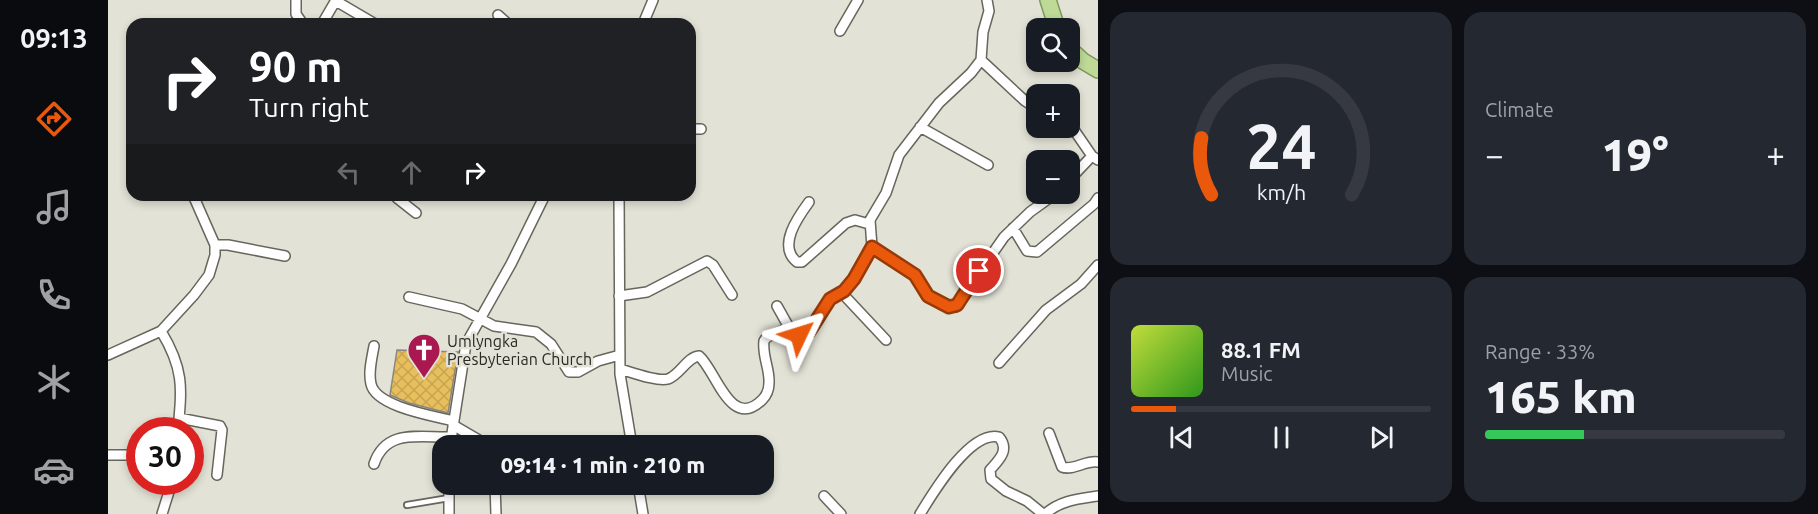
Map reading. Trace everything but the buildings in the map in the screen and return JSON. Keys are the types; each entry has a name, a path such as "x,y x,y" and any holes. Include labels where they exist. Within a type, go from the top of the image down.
{"highway":[{"path":"1048,0 1054,18"},
{"path":"1080,58 1098,70"}],"street":[{"path":"296,0 296,14 299,18"},
{"path":"646,18 653,0"},
{"path":"840,31 858,0"},
{"path":"777,306 791,332 799,335 809,332 830,299 854,279 872,247 869,224 886,193 896,161 939,103 971,73 981,60 983,32 988,17 987,0"},
{"path":"326,18 336,1 365,18"},
{"path":"498,15 501,18"},
{"path":"981,60 1026,102"},
{"path":"920,127 988,165"},
{"path":"696,129 701,129"},
{"path":"1080,138 1095,158 1080,171"},
{"path":"1013,228 1027,251 1036,252 1088,210 1098,198"},
{"path":"108,355 161,331 209,275 215,255 215,245 196,201"},
{"path":"401,201 416,213"},
{"path":"451,435 466,344 542,201"},
{"path":"619,201 620,369 621,390 630,435"},
{"path":"809,202 791,230 790,247 792,257 797,262 802,262 846,223 855,220 869,224"},
{"path":"872,247 915,275 928,296 952,307 957,305 1004,237 1041,204"},
{"path":"215,245 228,245 285,255"},
{"path":"619,296 647,292 707,261 713,265 732,295"},
{"path":"999,363 1046,310 1081,284 1098,265"},
{"path":"841,292 886,340"},
{"path":"409,297 462,309 494,326 529,330 542,335 551,344 569,372 578,372 598,361 620,355"},
{"path":"620,369 666,380 675,375 694,357 699,356 707,364 728,401 737,406 754,406 768,392 769,383 763,356 764,341 771,334 781,333 787,327"},
{"path":"161,331 178,362 181,380 179,417"},
{"path":"374,346 370,377 373,391 381,399 454,423 472,435"},
{"path":"204,423 220,426 222,430 217,475"},
{"path":"1049,433 1062,467 1068,468 1098,462"},
{"path":"920,514 957,461 981,439 990,436 999,437 1004,445 1002,456 990,470 991,478 1006,491 1027,501 1044,514 1066,500 1098,496"},
{"path":"374,464 378,453 400,437 432,440"},
{"path":"108,455 126,455"},
{"path":"162,514 169,495"},
{"path":"448,495 449,514"},
{"path":"495,495 496,514"},
{"path":"640,495 643,514"},
{"path":"824,496 841,514"}],"lane":[{"path":"407,505 448,498"}],"place":[{"name":"Umlyngka Presbyterian Church","path":"424,379"}],"route":[{"path":"799,335 809,332 830,299 848,288 872,247 915,275 928,296 949,307 957,305 979,271"}]}
